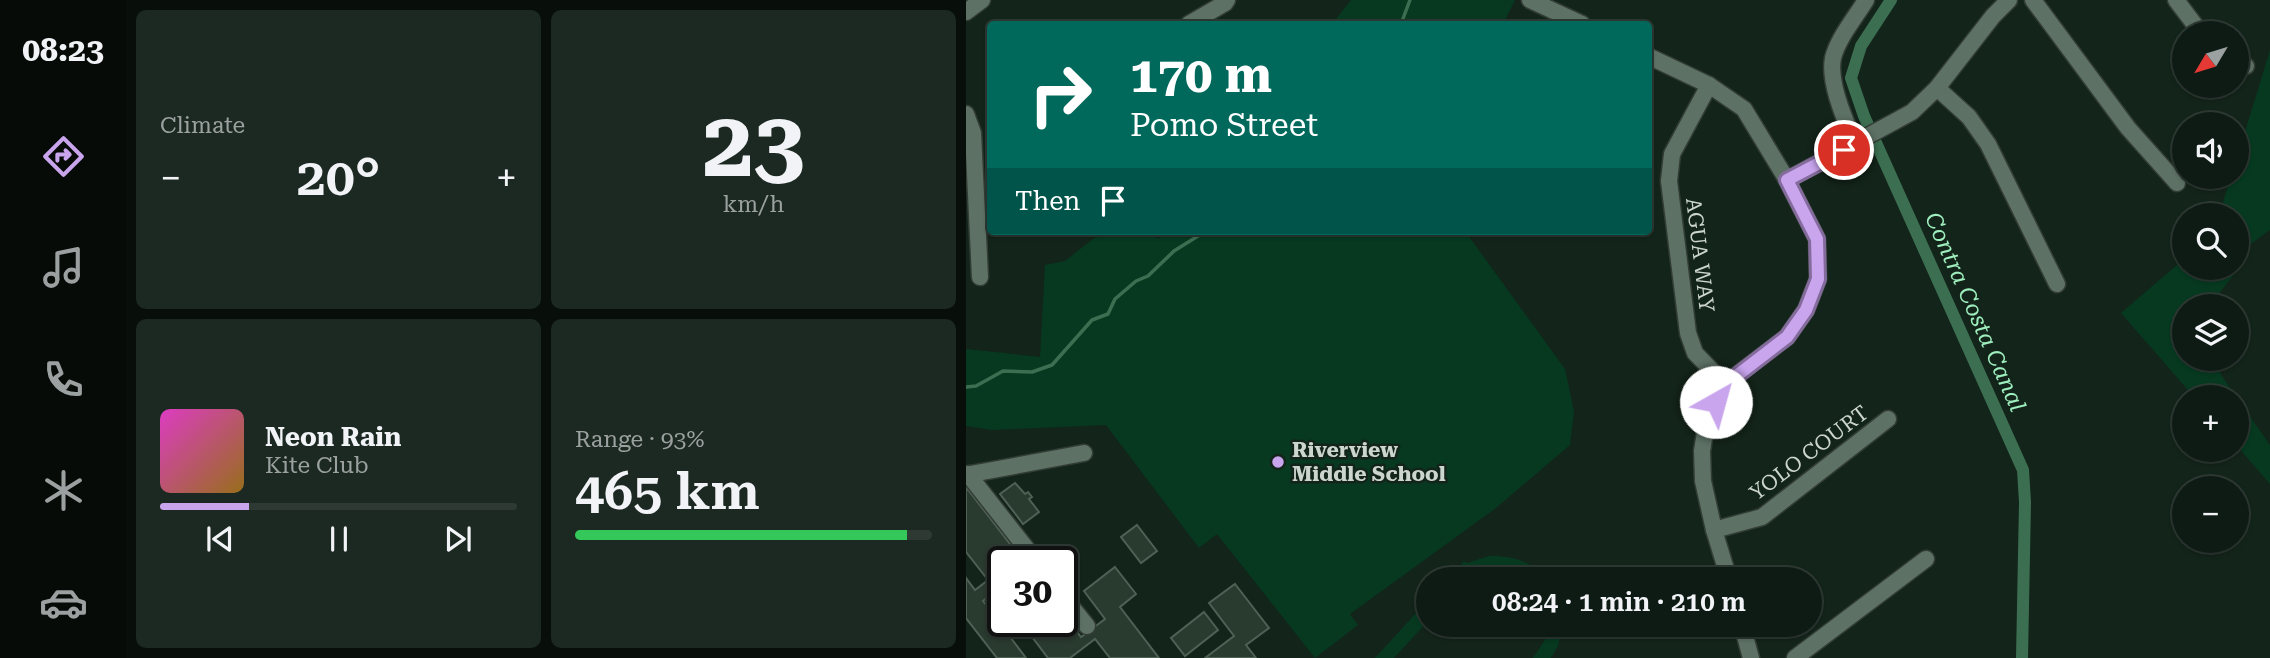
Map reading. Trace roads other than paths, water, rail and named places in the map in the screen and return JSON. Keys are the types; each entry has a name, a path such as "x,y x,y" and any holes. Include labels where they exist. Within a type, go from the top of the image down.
{"street":[{"path":"966,12 982,0"},
{"path":"1194,21 1227,0"},
{"path":"1530,0 1576,21"},
{"path":"1850,147 1833,78 1833,59 1866,0"},
{"path":"1787,180 1912,112 1937,88 1993,16 2009,0"},
{"path":"2032,0 2127,128 2172,178"},
{"path":"2176,0 2192,21"},
{"path":"1652,58 1709,85 1744,109 1787,180 1817,239 1818,279 1806,310 1787,337 1726,384 1707,420 1702,451 1703,481 1725,567"},
{"name":"AGUA WAY","path":"1709,85 1672,154 1669,181 1688,333 1696,353 1726,384"},
{"path":"1937,88 1969,117 1987,144 2057,284"},
{"path":"966,114 974,133 979,277"},
{"name":"YOLO COURT","path":"1714,530 1762,517 1888,419"},
{"path":"1024,546 967,474 1084,453"},
{"path":"1795,658 1926,559"},
{"path":"1078,615 1087,626"},
{"path":"1745,637 1751,658"}],"waterway":[{"path":"1402,21 1410,0"},
{"name":"Contra Costa Canal","path":"1891,0 1861,46 1851,78 1864,116 2023,470 2025,502 2022,658"},
{"path":"966,387 976,386 1003,371 1032,372 1052,365 1092,320 1108,314 1115,299 1136,281 1148,276 1174,251 1200,235"}],"place":[{"name":"Riverview Middle School","path":"1278,462"}]}
